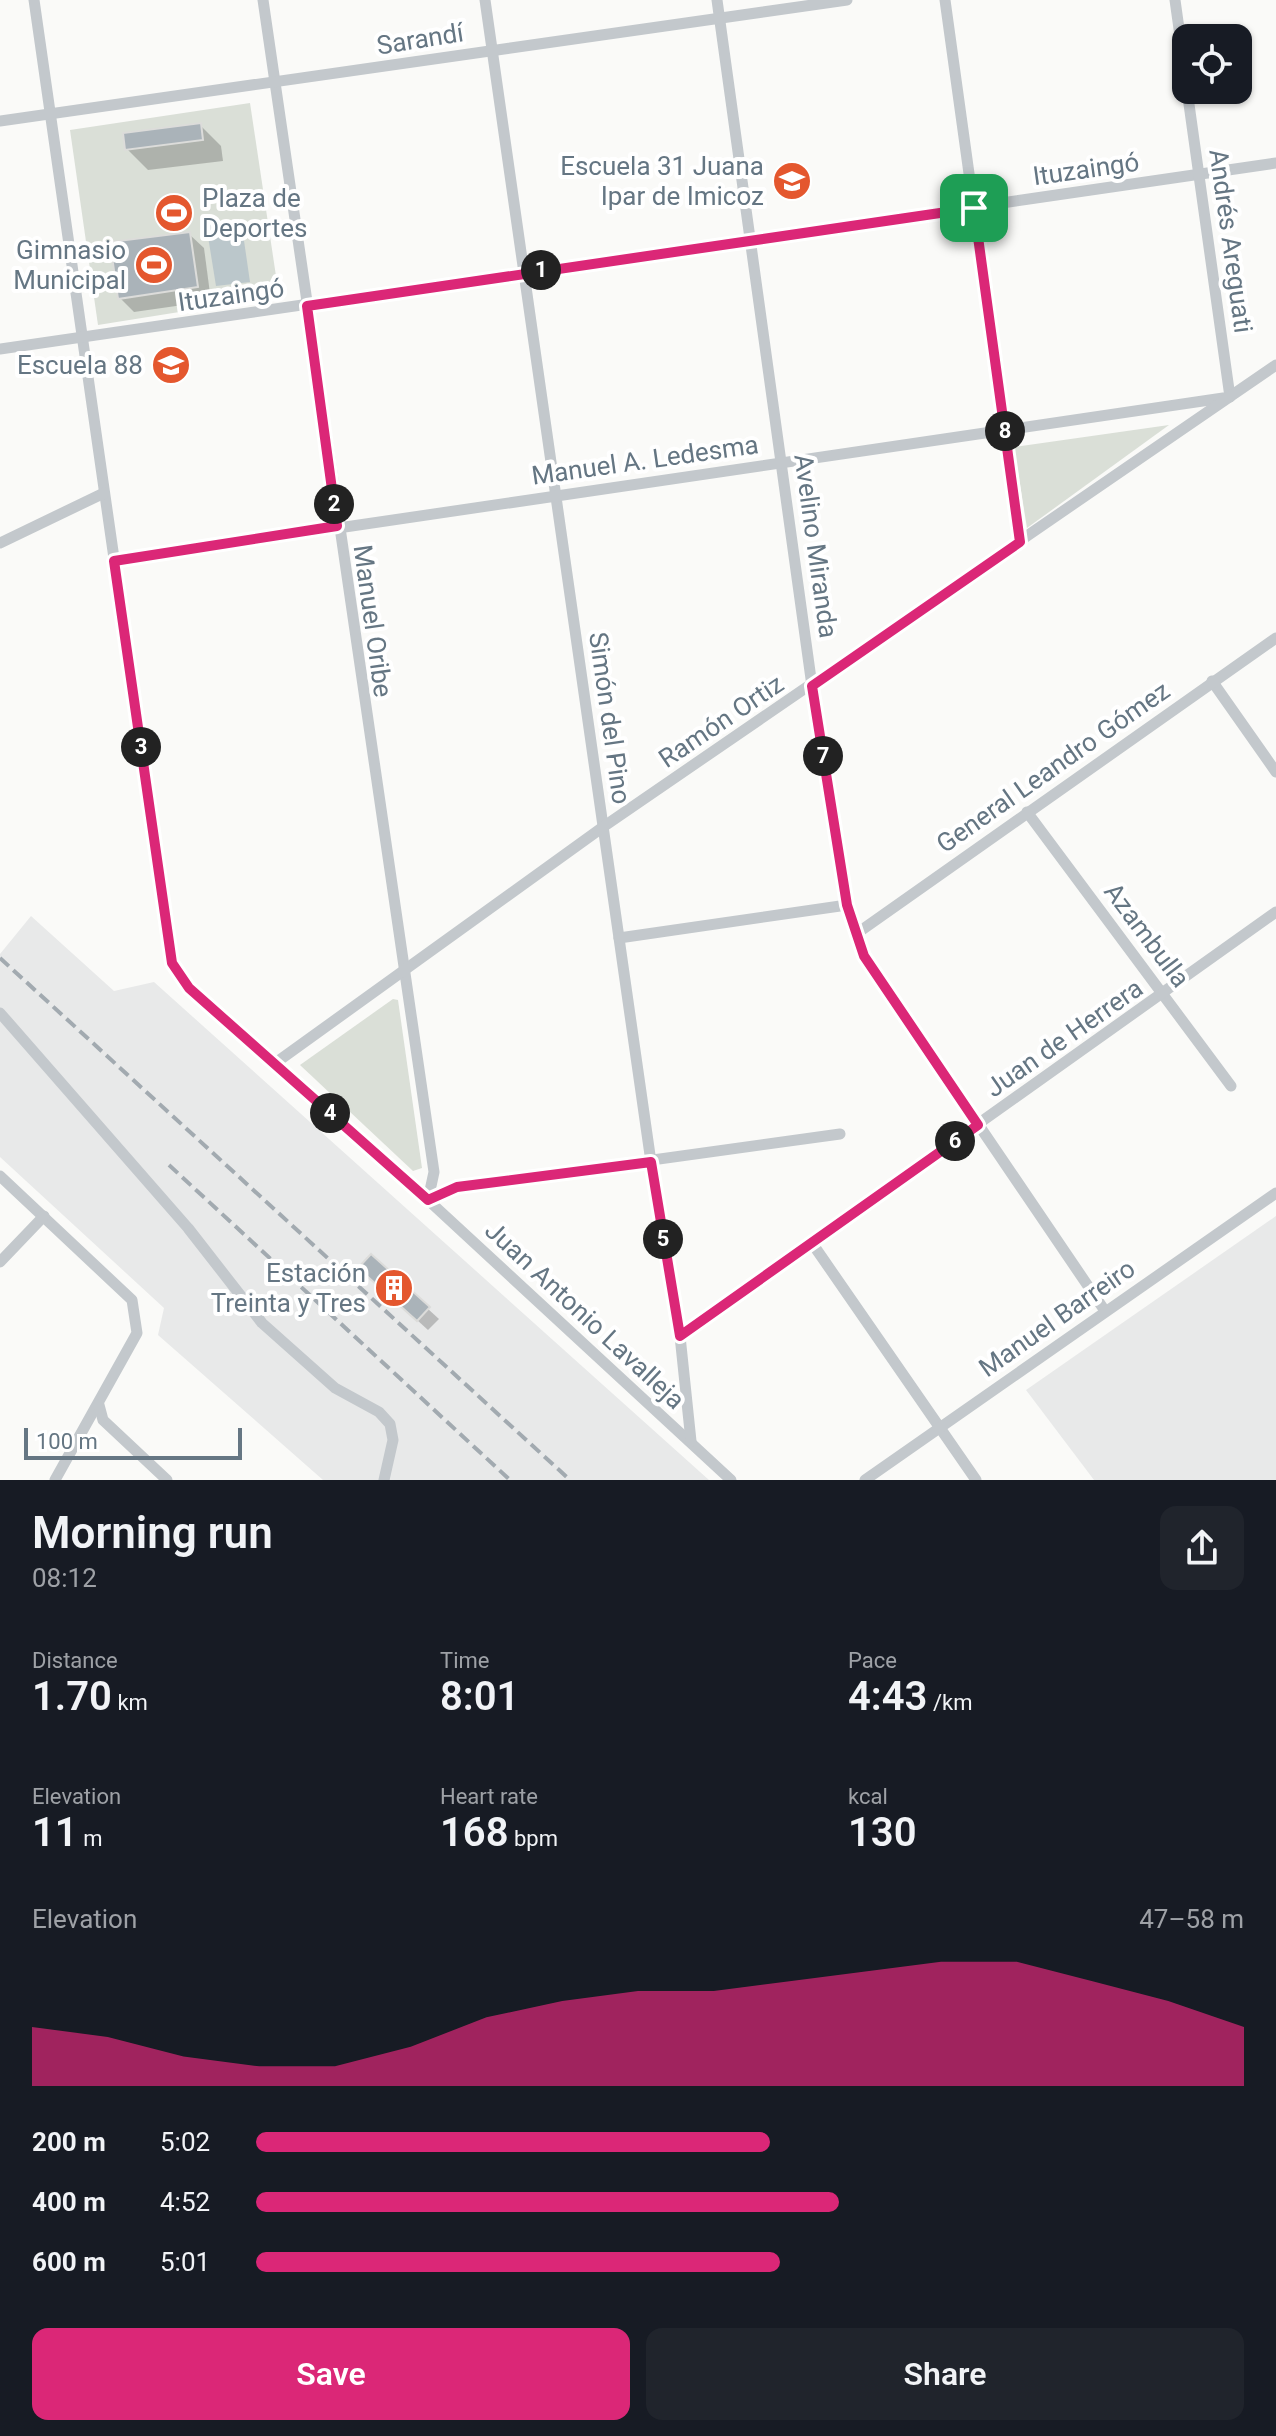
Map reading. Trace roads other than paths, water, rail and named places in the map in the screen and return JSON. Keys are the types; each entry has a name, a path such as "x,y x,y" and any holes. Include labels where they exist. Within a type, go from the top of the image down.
{"street":[{"name":"Juan Antonio Lavalleja","path":"34,0 172,963 189,988 428,1200 731,1480"},
{"name":"Manuel Oribe","path":"263,0 402,972 434,1172 428,1200"},
{"name":"Simón del Pino","path":"485,0 651,1162 680,1336 691,1441"},
{"name":"Avelino Miranda","path":"717,0 812,686 847,905 864,956 1105,1311"},
{"name":"Sarandí","path":"0,121 276,84 847,0"},
{"path":"945,0 1020,542"},
{"path":"1175,0 1178,24"},
{"name":"Andrés Areguati","path":"1189,104 1230,397"},
{"name":"Ituzaingó","path":"0,349 1276,163"},
{"name":"Ramón Ortiz","path":"274,1064 603,827 1276,365"},
{"name":"Manuel A. Ledesma","path":"114,561 1230,397"},
{"path":"0,543 104,493"},
{"name":"General Leandro Gómez","path":"856,934 1276,638"},
{"path":"1212,681 1276,772"},
{"name":"Azambulla","path":"1027,812 1165,993 1231,1086"},
{"path":"619,938 847,905"},
{"name":"Juan de Herrera","path":"680,1336 1276,912"},
{"path":"0,1013 188,1228 262,1323 335,1388 379,1412 390,1424 393,1440 384,1480"},
{"path":"428,1200 457,1187 840,1134"},
{"path":"0,1176 132,1300 137,1322 137,1333 55,1480"},
{"name":"Manuel Barreiro","path":"865,1480 1276,1193"},
{"path":"0,1262 44,1216"},
{"path":"812,1243 976,1480"},
{"path":"99,1405 103,1420 167,1480"}],"railway":[{"path":"0,958 570,1480"},
{"path":"169,1165 510,1480"}],"place":[{"name":"Escuela 31 Juana Ipar de Imicoz","path":"792,181"},
{"name":"Plaza de Deportes","path":"174,213"},
{"name":"Gimnasio Municipal","path":"154,265"},
{"name":"Escuela 88","path":"171,365"},
{"name":"Estación Treinta y Tres","path":"394,1288"}]}
